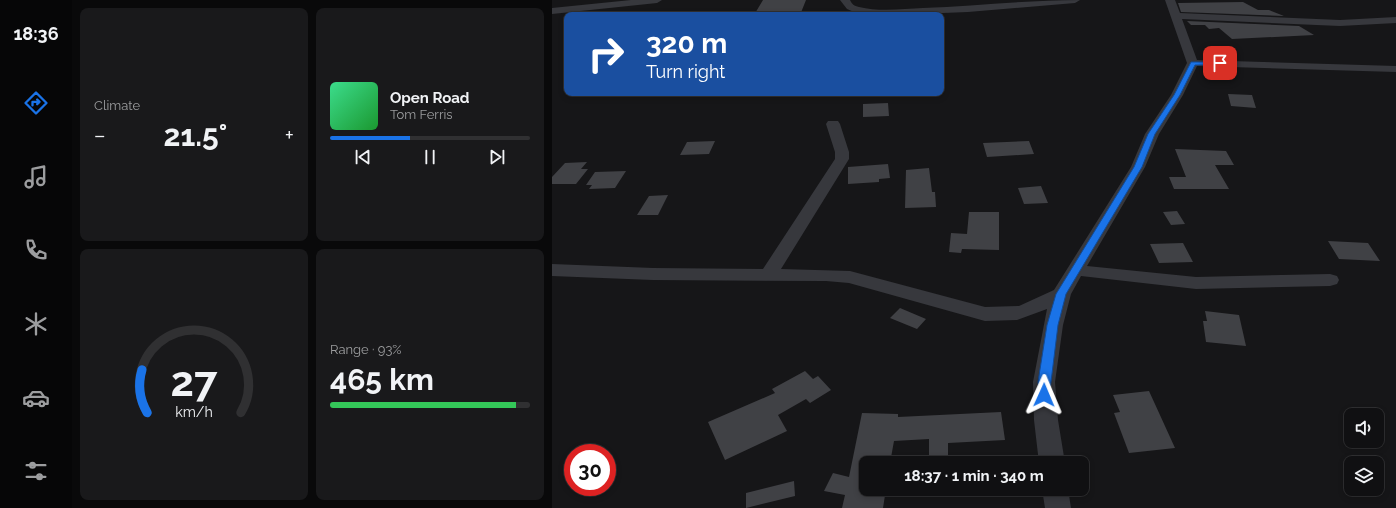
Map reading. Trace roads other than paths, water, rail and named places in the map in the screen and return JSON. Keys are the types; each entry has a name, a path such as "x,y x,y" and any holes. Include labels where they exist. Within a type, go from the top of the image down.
{"street":[{"path":"552,11 657,0"},
{"path":"845,0 850,7 857,10 892,12 968,9 1075,0"},
{"path":"1051,456 1046,420 1044,382 1052,325 1061,294 1138,167 1152,134 1177,95 1193,63 1170,0"},
{"path":"1176,16 1340,22 1396,20"},
{"path":"1193,63 1396,70"},
{"path":"768,275 842,159 842,152 833,124"},
{"path":"552,270 653,274 826,275 850,277 985,314 1006,316 1027,312 1061,294"},
{"path":"1075,270 1196,282 1330,280"},
{"path":"1056,496 1058,508"}]}
